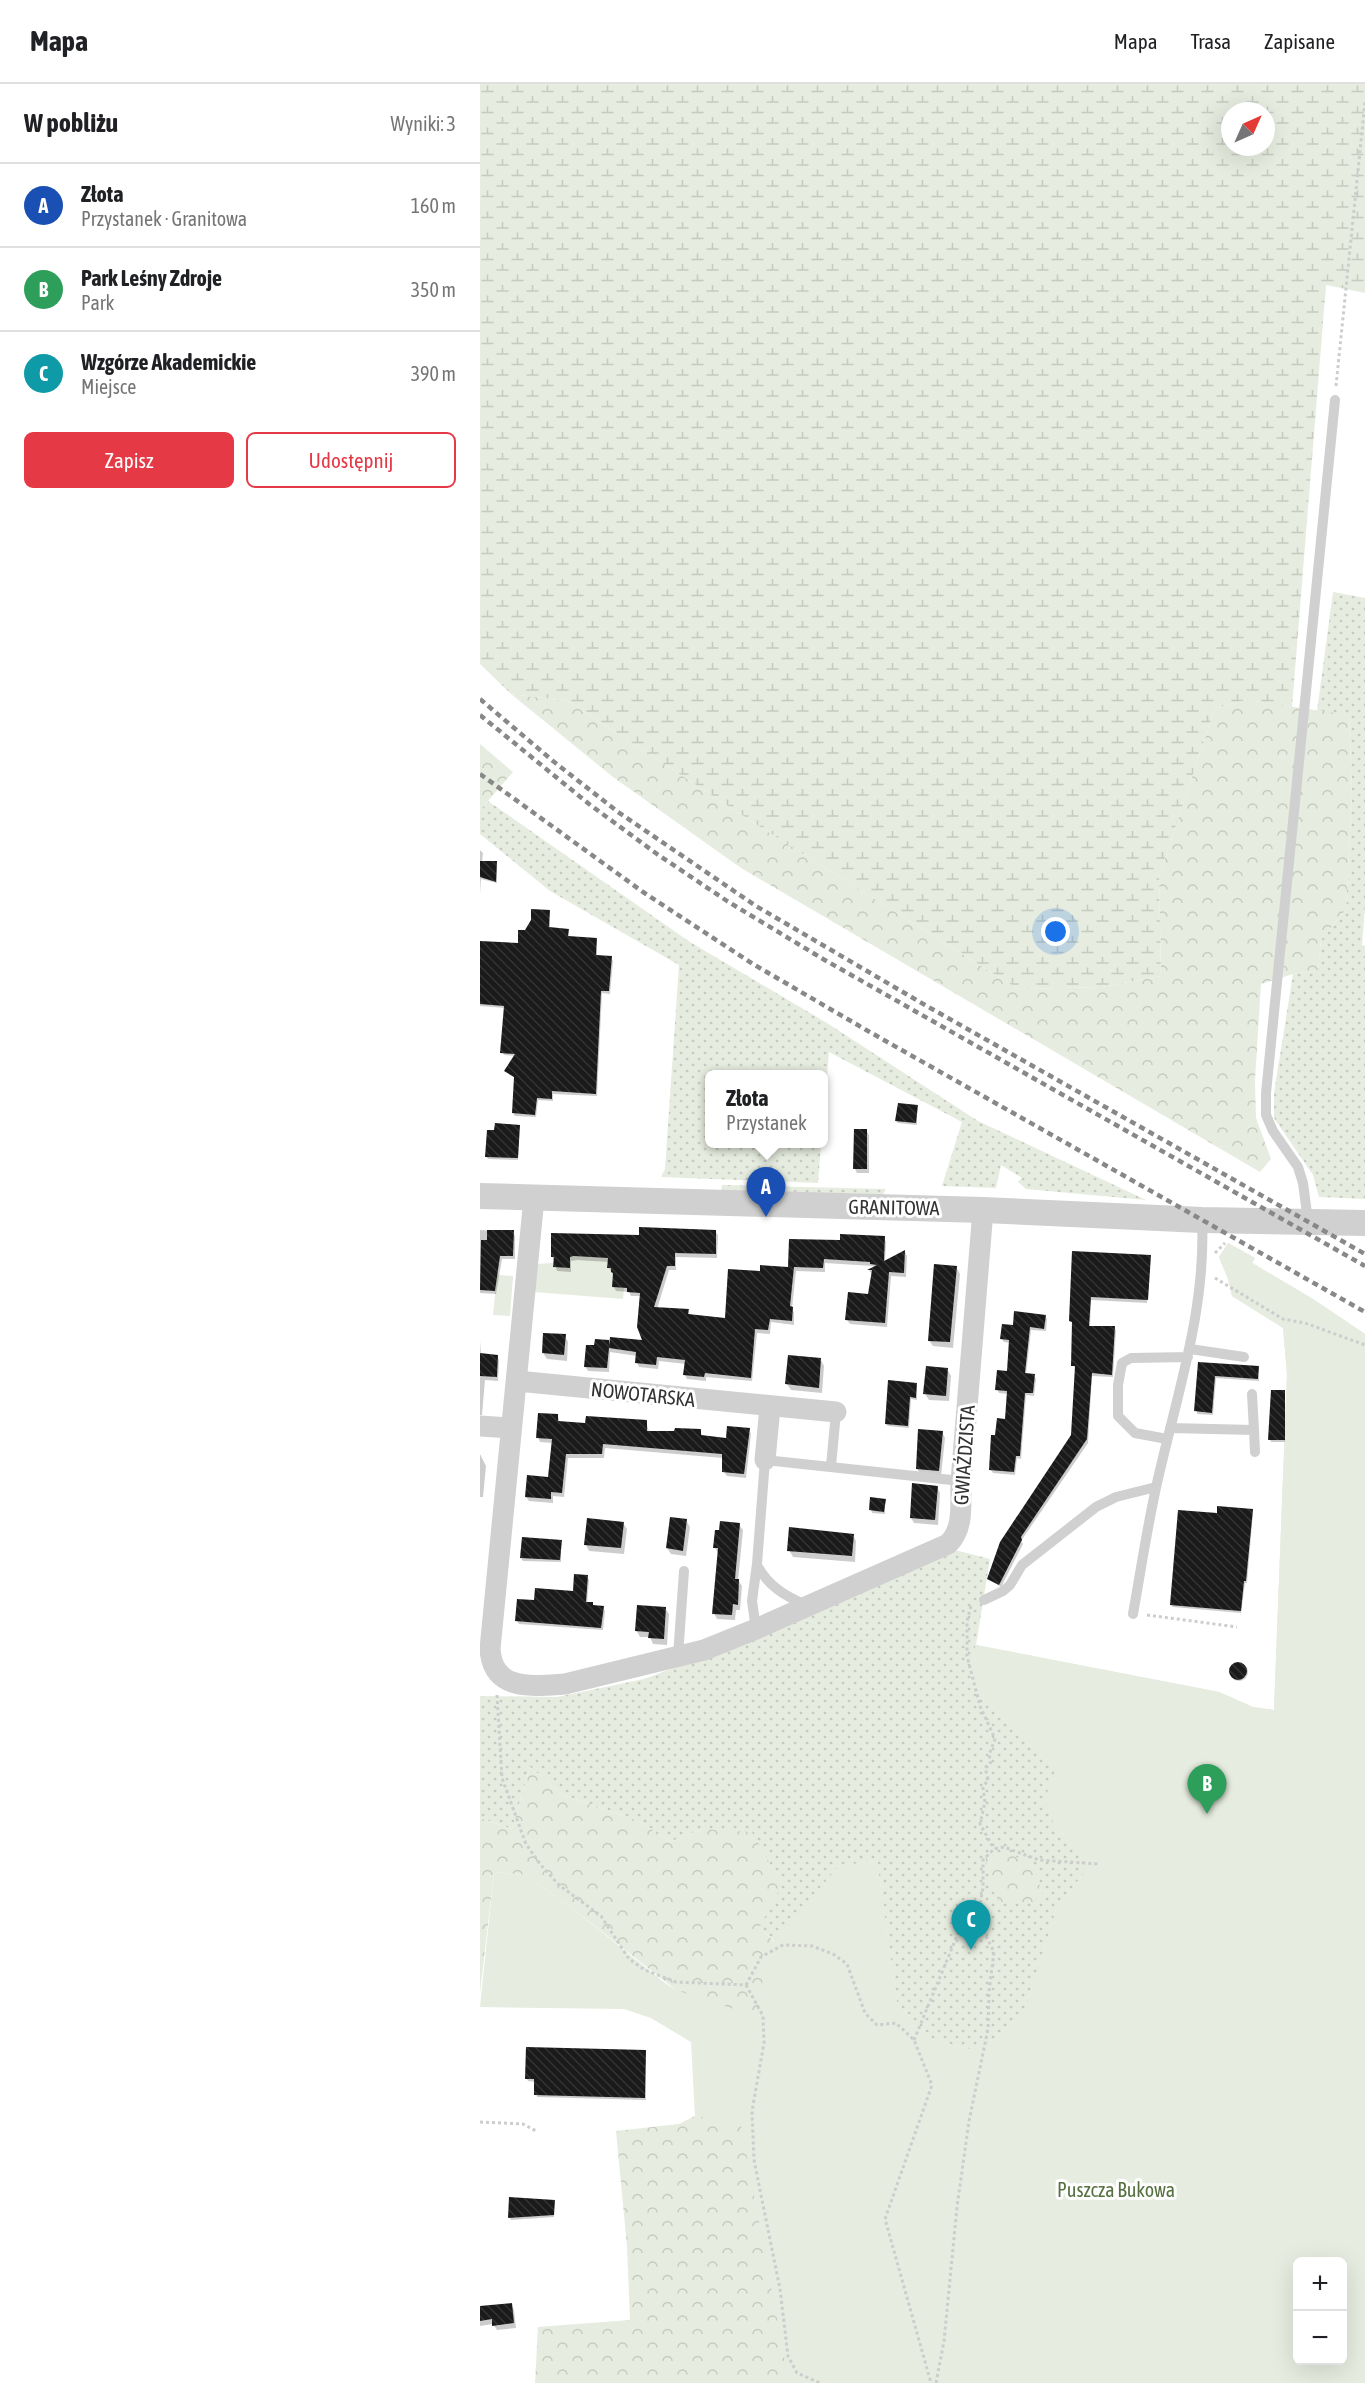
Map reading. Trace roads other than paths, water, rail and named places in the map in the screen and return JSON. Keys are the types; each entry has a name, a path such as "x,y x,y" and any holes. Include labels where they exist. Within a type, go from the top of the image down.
{"street":[{"name":"GRANITOWA","path":"480,1196 983,1210 1202,1220 1365,1223"},
{"path":"480,1426 511,1428 534,1198"},
{"name":"GWIAŹDZISTA","path":"511,1428 489,1649 496,1673 514,1683 544,1686 565,1684 704,1650 948,1544 955,1537 960,1525 961,1480 983,1210"},
{"name":"NOWOTARSKA","path":"517,1381 836,1412"},
{"path":"765,1460 770,1407"}],"lane":[{"path":"1308,1221 1303,1183 1298,1167 1273,1131 1266,1115 1266,1093 1335,400"},
{"path":"1133,1614 1156,1487 1189,1353 1203,1252 1202,1220"},
{"path":"1167,1439 1135,1433 1118,1416 1118,1385 1122,1364 1131,1358 1189,1353 1244,1357"},
{"path":"1252,1394 1255,1452"},
{"path":"831,1466 836,1412"},
{"path":"1170,1428 1254,1430"},
{"path":"756,1629 752,1600 765,1460 961,1480"},
{"path":"984,1600 1003,1591 1010,1585 1022,1564 1096,1507 1116,1497 1156,1487"},
{"path":"757,1564 770,1584 783,1594 807,1606"},
{"path":"678,1656 684,1571"}],"railway":[{"path":"480,699 618,812 756,906 925,1005 1365,1254"},
{"path":"480,715 589,804 657,854 727,901 823,959 1365,1266"},
{"path":"480,774 643,892 753,964 1365,1312"}],"place":[{"name":"Złota","path":"766,1217"},
{"name":"Park Leśny Zdroje","path":"1207,1814"},
{"name":"Wzgórze Akademickie","path":"971,1950"}],"park label":[{"name":"Puszcza Bukowa","path":"1116,2189"}]}
